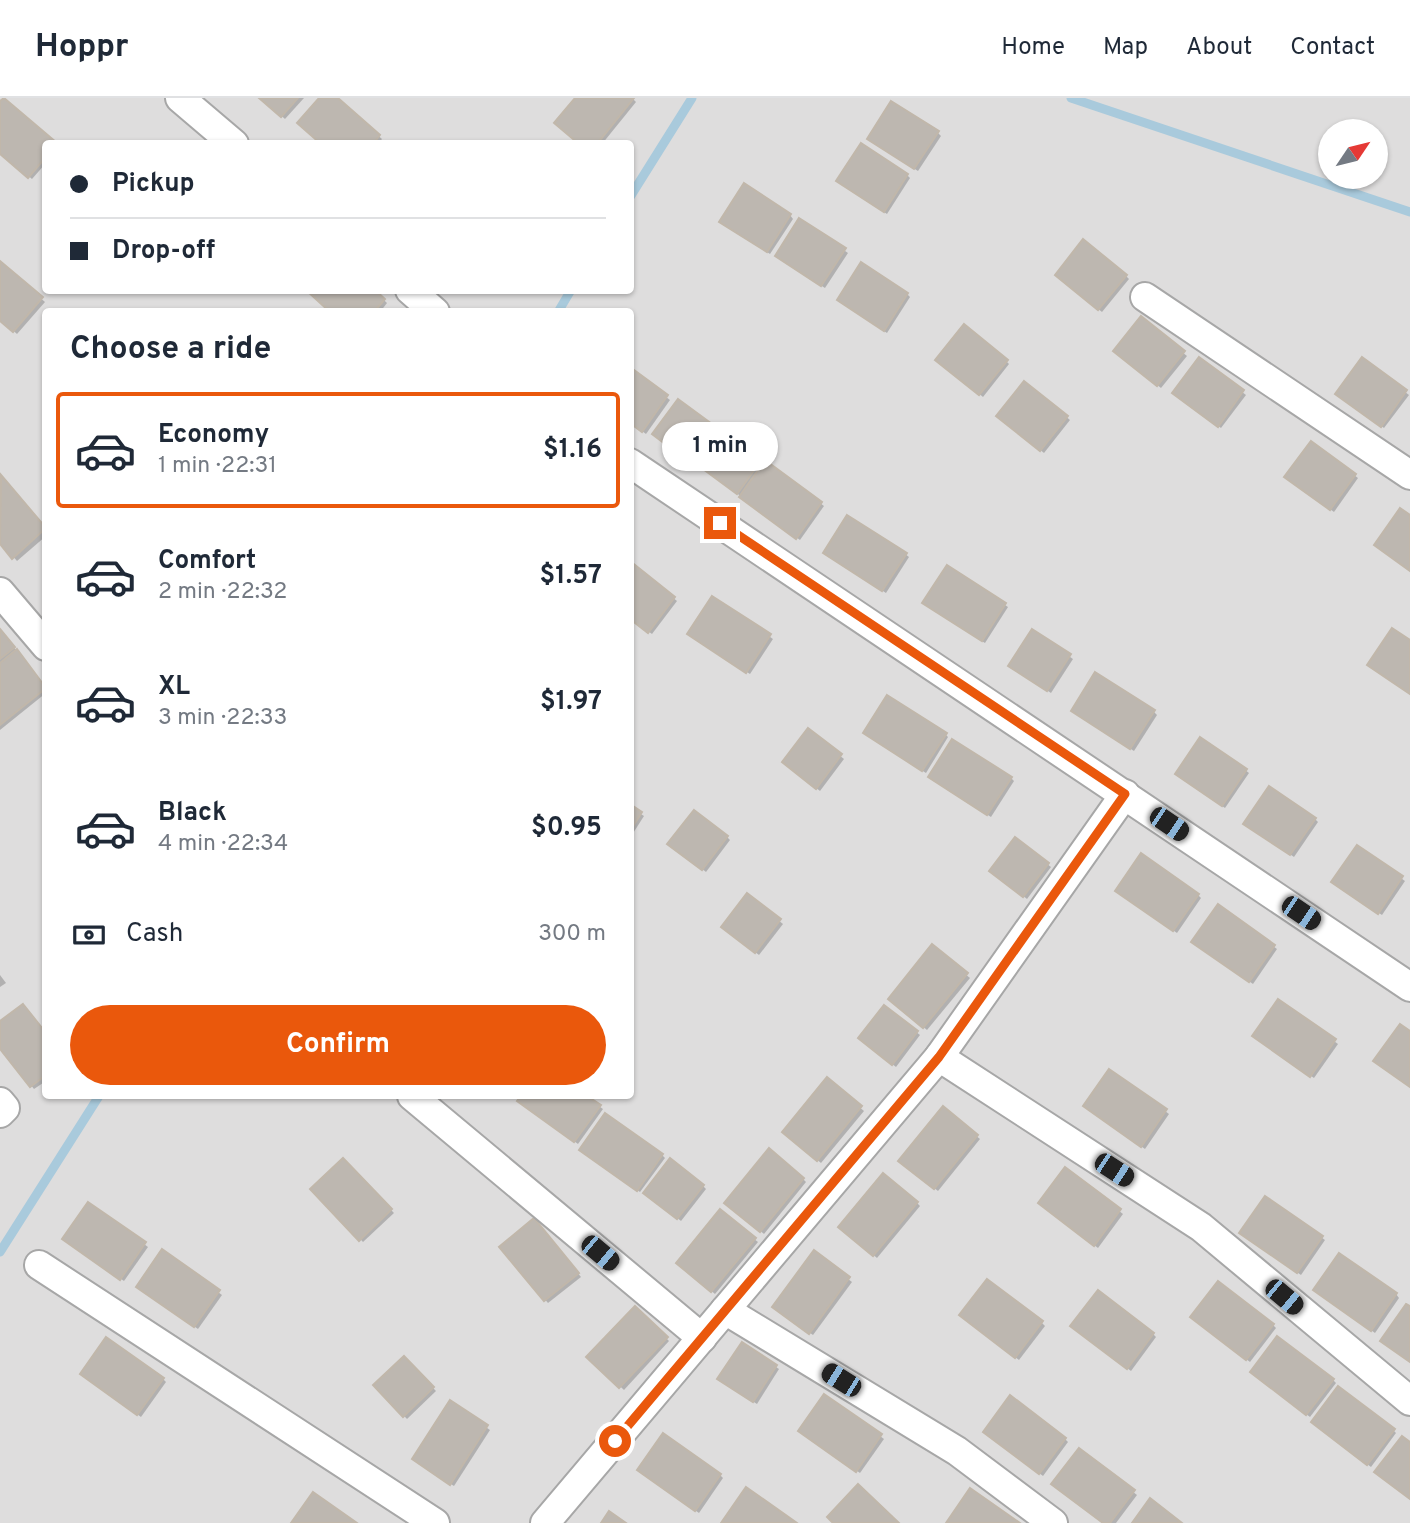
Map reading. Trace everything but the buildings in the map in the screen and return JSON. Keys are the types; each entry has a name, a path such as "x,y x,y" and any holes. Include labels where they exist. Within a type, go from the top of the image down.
{"street":[{"path":"180,98 229,140"},
{"path":"415,294 430,308"},
{"path":"1145,297 1410,475"},
{"path":"634,466 1410,987"},
{"path":"0,592 42,641"},
{"path":"545,1523 939,1057 1125,794"},
{"path":"939,1057 1201,1227 1410,1401"},
{"path":"416,1099 702,1338"},
{"path":"39,1265 435,1523"},
{"path":"726,1310 957,1451 1053,1523"}],"shaded area":[{"path":"0,98 1410,98 1410,1523 0,1523"}],"waterway":[{"path":"634,191 692,98"},
{"path":"1071,98 1410,212"},
{"path":"560,308 569,294"},
{"path":"0,1252 97,1099"}],"route":[{"path":"615,1441 939,1057 1125,794 720,523"}]}
